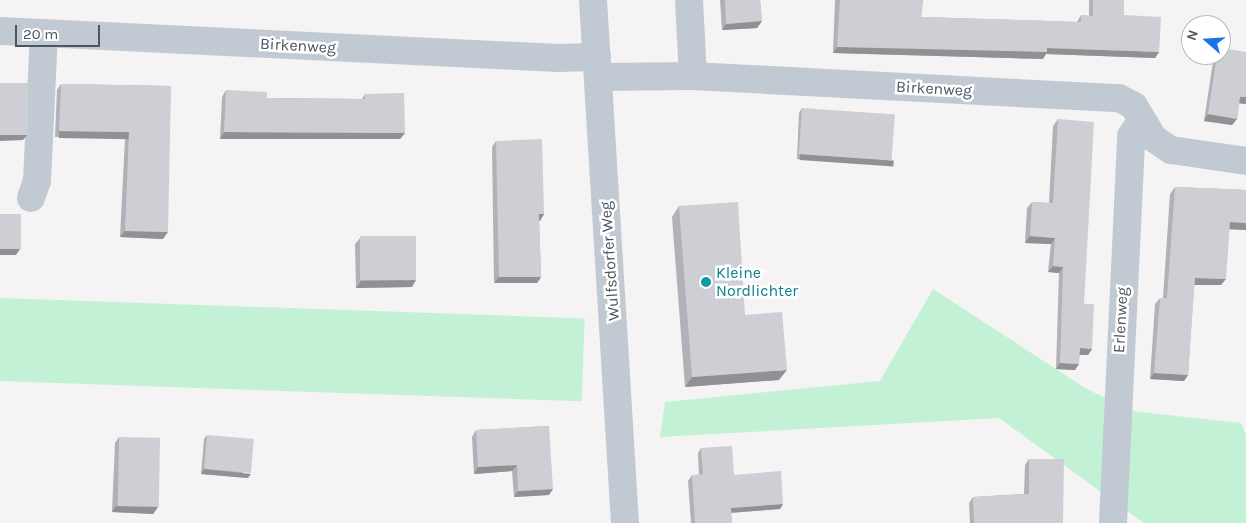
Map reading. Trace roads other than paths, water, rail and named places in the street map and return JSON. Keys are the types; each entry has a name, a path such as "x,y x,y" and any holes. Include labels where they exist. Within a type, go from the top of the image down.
{"street":[{"name":"Wulfsdorfer Weg","path":"593,0 624,523"},
{"path":"689,0 693,76"},
{"name":"Birkenweg","path":"0,31 549,58 597,67 693,76 1119,98 1134,106 1140,121 1152,138 1171,150 1246,160"},
{"path":"31,198 37,181 44,33"},
{"name":"Erlenweg","path":"1113,523 1131,136 1140,121"}],"place":[{"name":"Kleine Nordlichter","path":"706,282"}]}
